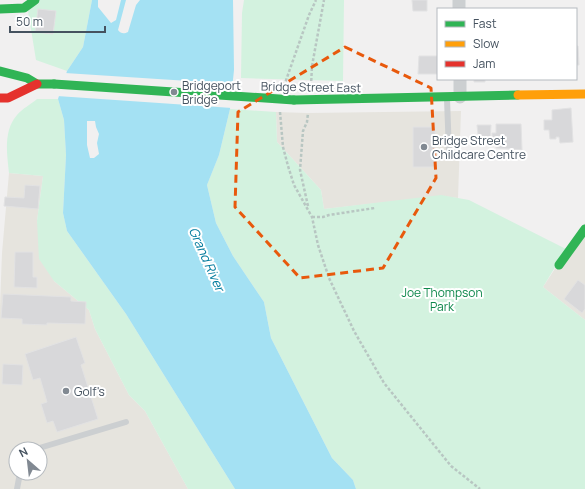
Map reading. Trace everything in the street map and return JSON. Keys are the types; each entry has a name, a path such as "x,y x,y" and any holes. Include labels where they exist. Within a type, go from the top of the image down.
{"main road":[{"path":"0,9 24,8 35,0"},
{"name":"Bridge Street East","path":"0,71 27,78 37,84"},
{"name":"Bridge Street East","path":"0,98 8,98 37,84 294,100 454,98 585,94"},
{"path":"559,265 585,229"}],"street":[{"path":"454,98 460,80"}],"lane":[{"path":"449,153 454,98"},
{"path":"48,445 126,422"}],"path":[{"path":"283,90 309,15 316,0"},
{"path":"311,91 312,66 324,0"},
{"path":"280,108 283,147 288,166 294,184 312,217 318,246 330,278 354,331 384,383 451,466 480,489"},
{"path":"308,209 300,170 303,131 309,108"},
{"path":"312,217 323,217 374,208"}],"highlighted area":[{"path":"345,47 431,88 436,178 383,268 300,278 235,207 238,112"}],"shaded area":[{"path":"461,111 458,198 441,196 324,209 321,190 277,142 276,112"},
{"path":"9,173 43,176 37,221 54,281 89,310 95,329 129,395 145,411 188,489 0,489 0,306 2,253"},
{"path":"585,223 585,320 543,287"}],"green space":[{"path":"40,0 92,0 83,47 67,71 36,60 28,11"},
{"path":"244,0 344,0 343,81 241,78 242,13"},
{"path":"37,99 58,99 64,120 66,155 63,213 67,231 126,314 235,489 188,489 145,411 129,395 95,329 89,310 54,281 39,259 37,221 43,176 9,173 7,151 8,135 13,121 19,113"},
{"name":"Joe Thompson Park","path":"230,109 276,112 277,142 321,190 324,209 441,195 469,200 566,249 543,287 585,320 585,489 356,489 353,480 332,458 271,338 264,302 233,256 216,223 207,185 219,155"}],"water":[{"name":"Grand River","path":"92,0 98,0 98,7 111,23 116,20 121,0 126,0 118,30 124,33 128,32 136,5 140,0 233,0 234,70 230,109 219,155 207,185 216,223 233,256 264,302 271,338 332,458 353,480 356,489 235,489 126,314 67,231 63,213 66,155 64,120 58,99 67,71 83,47","holes":["87,121 95,121 99,134 97,143 99,154 94,158 90,158 87,145"]}],"pier":[{"name":"Bridgeport Bridge","path":"65,73 235,84 232,108 57,96"}],"building":[{"path":"412,0 427,0 427,11 413,11"},
{"path":"38,9 56,11 53,34 35,32"},
{"path":"577,46 578,46 579,65 577,65"},
{"path":"419,56 437,56 437,74 418,74"},
{"path":"474,80 485,80 485,82 474,82"},
{"path":"571,108 573,142 560,143 559,137 556,137 556,139 550,139 549,130 544,130 544,120 552,120 552,110"},
{"path":"496,124 521,124 522,150 496,148 496,142 492,142 492,133 496,133"},
{"path":"477,125 491,125 490,143 479,144"},
{"name":"Bridge Street Childcare Centre","path":"413,127 435,127 435,167 413,167"},
{"path":"25,185 40,186 38,209 4,206 5,197 24,198"},
{"path":"15,252 33,252 33,277 37,277 37,288 14,287"},
{"path":"578,280 585,285 585,309 582,313 564,299"},
{"path":"3,294 71,297 71,301 86,302 85,324 22,324 22,319 1,318"},
{"name":"Golf's","path":"76,337 85,363 81,365 98,419 57,432 53,421 47,423 41,404 47,402 40,378 33,380 25,354"},
{"path":"3,364 23,365 22,385 2,384"}],"traffic: fast":[{"path":"0,9 24,8 35,0"},
{"path":"0,71 27,78 37,84 54,84"},
{"path":"54,84 294,100"},
{"path":"294,100 518,95"},
{"path":"559,265 585,229"}],"traffic: slow":[{"path":"518,95 585,94"}],"traffic: jam":[{"path":"0,98 8,98 37,84"}],"place":[{"name":"Bridgeport Bridge","path":"174,92"},
{"name":"Bridge Street Childcare Centre","path":"424,147"},
{"name":"Golf's","path":"66,391"}]}
